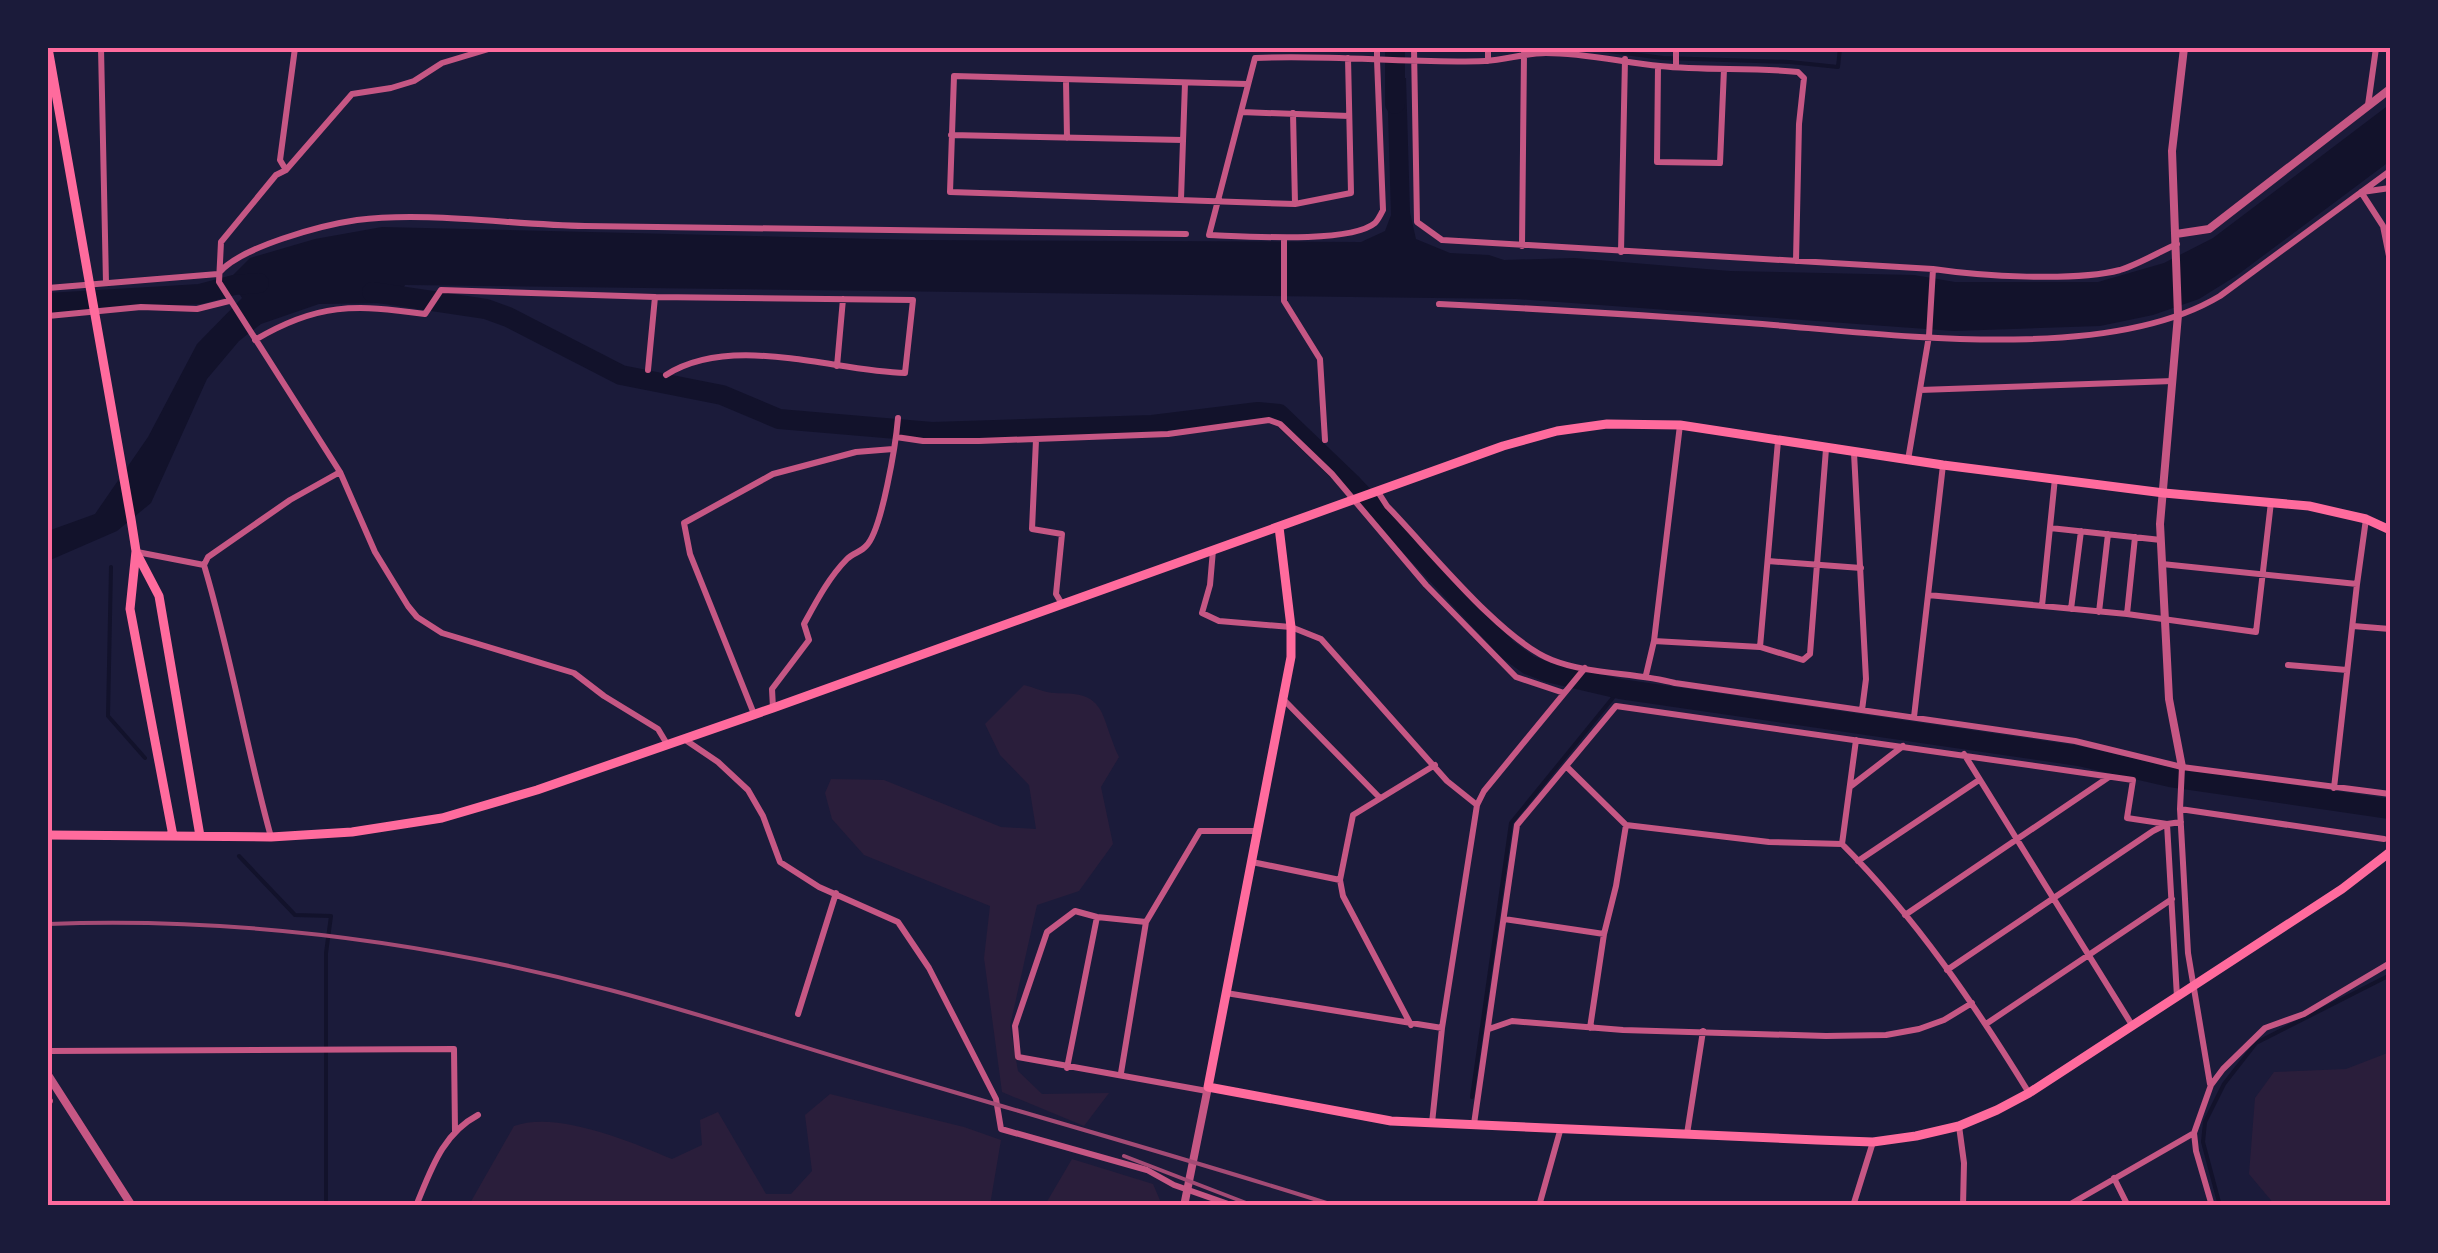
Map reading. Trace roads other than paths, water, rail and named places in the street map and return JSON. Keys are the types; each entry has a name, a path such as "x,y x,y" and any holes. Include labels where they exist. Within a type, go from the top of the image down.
{"main road":[{"path":"48,48 131,519 136,552 130,609 173,836"},
{"path":"48,835 271,836 352,832 442,818 537,790 773,708 1503,446 1557,431 1607,424 1680,426 1942,465 2336,510 2390,530"},
{"path":"1279,527 1291,657 1207,1089 1390,1121 1873,1142 1916,1136 1959,1126 2029,1094 2342,888 2390,852"},
{"path":"136,552 159,596 200,836"}],"street":[{"path":"102,48 106,283"},
{"path":"286,170 280,160 294,48"},
{"path":"492,48 442,63 414,80 352,94 220,242 218,278 340,472 375,552 417,617 456,638 574,673 658,729 667,744"},
{"path":"1377,48 1380,60 1383,210 1377,222 1323,236 1209,234 1255,58 1296,52 1380,60 1488,61 1524,53 1625,59 1658,66 1798,72 1804,78 1796,261"},
{"path":"1414,48 1410,60 1418,222 1442,240 1976,276 2120,270 2209,229 2390,89"},
{"path":"1488,48 1488,61"},
{"path":"1676,48 1676,66"},
{"path":"2184,48 2172,151 2178,312 2161,540 2172,723 2182,767 2180,810 2188,953 2211,1085"},
{"path":"2368,105 2376,48"},
{"path":"1522,246 1524,53"},
{"path":"1247,84 954,76 950,192 1295,204 1351,193 1348,58"},
{"path":"1620,252 1625,59"},
{"path":"1658,66 1657,162 1720,164 1724,69"},
{"path":"1066,80 1067,138"},
{"path":"1181,199 1185,83"},
{"path":"1241,112 1349,116"},
{"path":"1292,113 1295,204"},
{"path":"952,136 1183,140"},
{"path":"1438,304 1986,338 2126,330 2199,308 2390,171"},
{"path":"2361,192 2390,188"},
{"path":"2361,192 2383,226 2390,261"},
{"path":"218,278 226,264 288,236 373,219 583,226 1186,234"},
{"path":"1284,238 1284,301 1320,359 1325,440"},
{"path":"1908,460 1930,333 1932,273"},
{"path":"48,288 218,278"},
{"path":"255,340 310,313 341,308 384,308 425,314 440,290 656,298 912,300 906,373 762,354 680,366 666,375"},
{"path":"648,370 656,298"},
{"path":"48,316 141,308 197,309 230,300"},
{"path":"837,366 843,300"},
{"path":"1920,390 2173,381"},
{"path":"773,708 772,689 810,640 804,624 810,612 846,560 870,542 883,502 898,418"},
{"path":"896,437 923,441 1036,440 1168,434 1269,420 1288,430 1332,474 1426,586 1516,677 1564,693"},
{"path":"1646,675 1654,642 1680,426"},
{"path":"1036,440 1032,530 1062,534 1056,594 1062,604"},
{"path":"1760,648 1778,441"},
{"path":"754,714 690,554 684,523 773,474 856,452 893,449"},
{"path":"1654,642 1760,648 1804,660 1810,654 1826,449"},
{"path":"1854,453 1866,679 1862,710"},
{"path":"1914,717 1942,465"},
{"path":"271,836 246,741 224,632 204,565 208,556 275,510 340,472"},
{"path":"2042,606 2055,477"},
{"path":"1378,492 1502,626 1531,650 1556,662 2074,742 2182,767 2390,794"},
{"path":"1928,595 2126,614 2256,632 2271,502"},
{"path":"2334,788 2366,519"},
{"path":"2050,528 2161,540"},
{"path":"2071,609 2081,531"},
{"path":"2099,612 2108,534"},
{"path":"2126,614 2135,537"},
{"path":"1213,550 1202,614 1219,621 1291,626 1321,639 1447,782 1477,805"},
{"path":"136,552 204,565"},
{"path":"1768,561 1861,568"},
{"path":"2162,564 2357,584"},
{"path":"2353,626 2390,629"},
{"path":"2288,665 2347,670"},
{"path":"1432,1123 1442,1028 1477,805 1484,791 1586,667"},
{"path":"1284,700 1379,798"},
{"path":"1474,1126 1517,825 1616,706 2134,780 2127,818 2167,824 2181,822"},
{"path":"683,738 718,762 748,790 764,816 780,862 819,887 898,922 929,968 996,1099 1001,1129 1147,1170 1174,1185 1234,1206"},
{"path":"1842,844 1856,740"},
{"path":"1851,786 1904,746"},
{"path":"1964,754 2132,1025"},
{"path":"1411,1026 1343,896 1340,880 1352,815 1434,765"},
{"path":"1566,766 1626,825 1769,842 1842,844 1948,970 2029,1094"},
{"path":"1905,915 2109,777"},
{"path":"1858,861 1980,780"},
{"path":"2180,810 2384,840"},
{"path":"1948,970 2167,824"},
{"path":"2167,824 2177,997"},
{"path":"1590,1028 1626,825"},
{"path":"1121,1074 1146,922 1200,831 1258,832"},
{"path":"1252,862 1340,880"},
{"path":"798,1014 836,894"},
{"path":"1986,1024 2172,899"},
{"path":"1146,922 1075,911 1048,932 1015,1026 1018,1057 1207,1089 1184,1206"},
{"path":"1068,1068 1097,917"},
{"path":"1504,920 1604,934"},
{"path":"2212,1206 2194,1133 2211,1085 2253,1036 2304,1014 2390,964"},
{"path":"1226,993 1442,1028"},
{"path":"1488,1029 1512,1021 1590,1028 1886,1035 1932,1024 1972,1003"},
{"path":"1688,1134 1703,1031"},
{"path":"48,1051 454,1049 455,1132"},
{"path":"48,1075 132,1206"},
{"path":"416,1206 440,1149 478,1115"},
{"path":"1959,1126 1964,1163 1963,1206"},
{"path":"1539,1206 1560,1130"},
{"path":"2067,1206 2194,1133"},
{"path":"1854,1206 1873,1142"},
{"path":"2114,1178 2128,1206"}],"waterway":[{"path":"1395,48 1395,104"},
{"path":"1495,50 1511,48"},
{"path":"1586,48 1663,58 1838,67 1840,48"},
{"path":"48,303 200,294 259,283"},
{"path":"372,292 486,309 621,375 722,395 779,419 932,432 1152,425 1258,412 1279,414 1353,485 1508,650 1547,672 1620,689 2079,756 2170,777 2390,809"},
{"path":"111,567 108,716 145,758"},
{"path":"1472,1097 1511,823 1620,689"},
{"path":"239,856 295,915 331,916 326,953 326,1206"},
{"path":"2220,1206 2203,1142 2205,1122 2224,1084 2256,1043 2390,975"}],"railway":[{"path":"48,924 190,925 331,936 541,973 681,1010 1336,1206"},
{"path":"1124,1156 1254,1206"}]}
